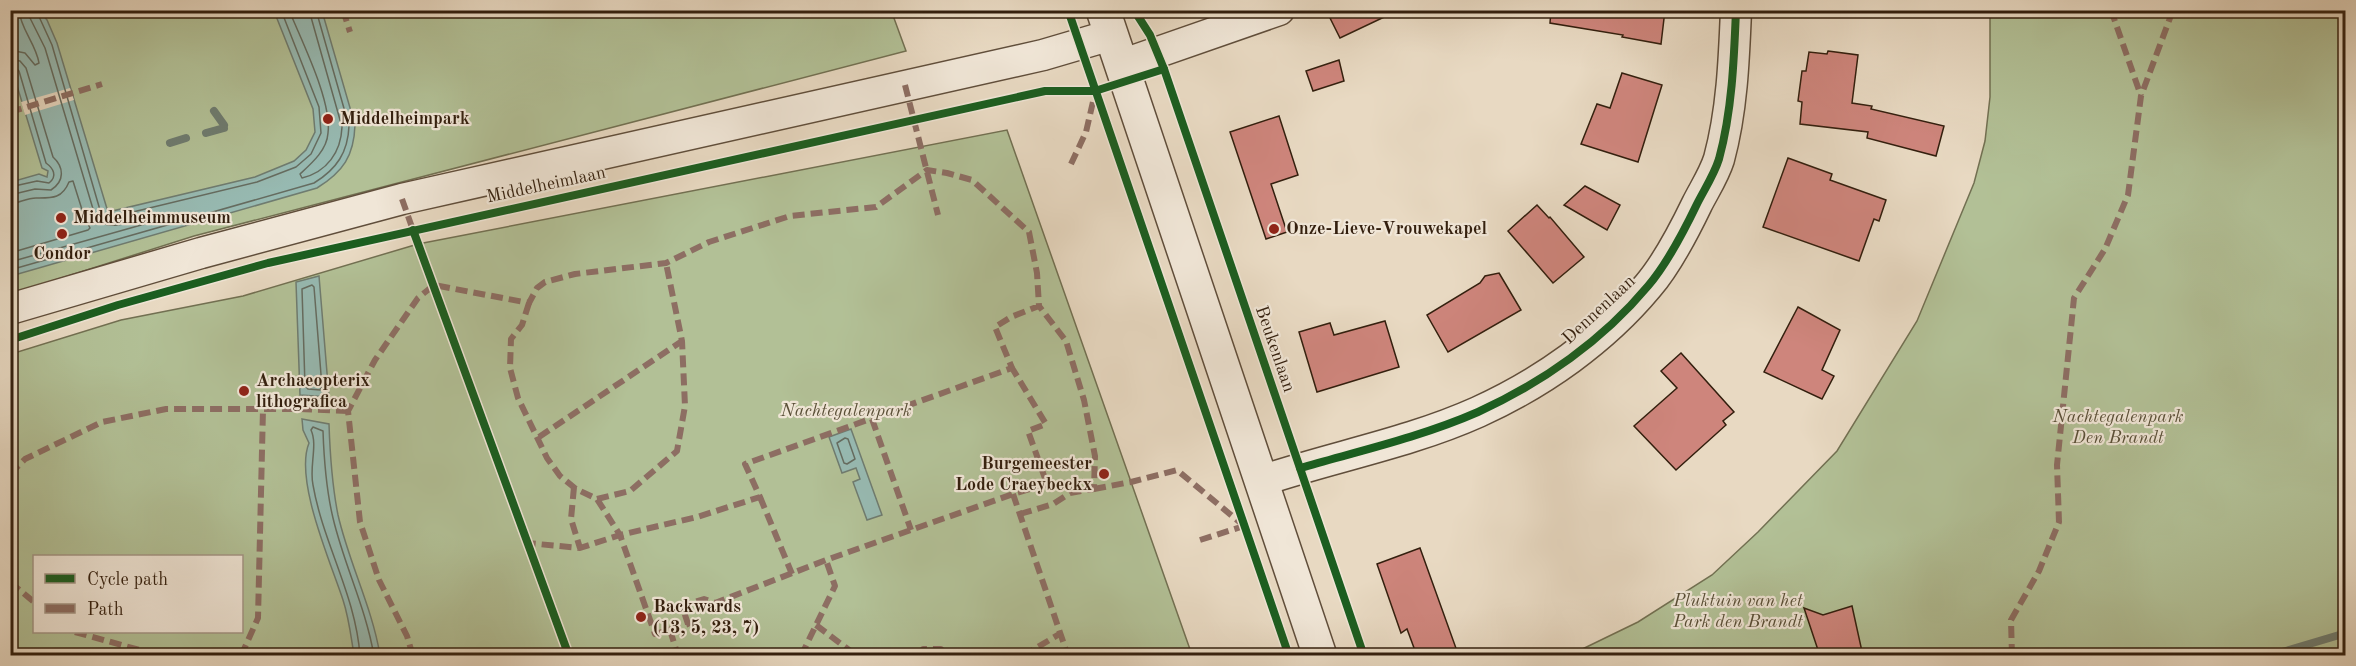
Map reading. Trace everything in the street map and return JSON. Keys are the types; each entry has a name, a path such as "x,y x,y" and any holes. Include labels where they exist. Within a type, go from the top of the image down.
{"street":[{"name":"Middelheimlaan","path":"10,309 201,253 402,199 1043,55 1111,37 1279,10"},
{"name":"Dennenlaan","path":"1261,481 1431,430 1477,412 1539,381 1595,339 1649,286 1684,230 1718,161 1730,101 1736,10"},
{"path":"1111,37 1320,656"}],"green space":[{"name":"Middelheimpark","path":"891,10 906,51 194,236 11,294 10,11"},
{"name":"Nachtegalenpark Den Brandt","path":"1990,11 2345,11 2345,655 1568,656 1638,622 1712,575 1758,532 1837,451 1917,321 1974,183 1985,141 1990,97"},
{"name":"Nachtegalenpark","path":"1007,130 1192,655 11,656 11,354 121,320 243,296 418,244"}],"water":[{"path":"11,11 40,11 47,20 57,43 108,212 255,177 294,161 306,150 315,132 313,109 274,11 322,11 355,125 349,154 334,176 317,188 11,276 11,182 39,174 47,177 48,171 42,168 11,66"},
{"path":"319,276 329,397 300,395 296,282"},
{"path":"302,419 329,424 338,515 372,620 380,655 354,655 345,607 310,499 306,478 309,443 303,430"},
{"path":"851,429 882,515 867,520 853,482 860,479 856,468 842,473 829,437"}],"pier":[{"path":"70,88 74,100 25,115 21,102"}],"building":[{"path":"1345,10 1399,10 1340,38 1330,18"},
{"path":"1551,10 1665,10 1661,44 1550,23"},
{"path":"1828,51 1858,55 1852,103 1872,106 1871,109 1944,126 1936,156 1867,138 1868,132 1800,124 1802,102 1798,101 1802,71 1806,71 1809,52 1827,54"},
{"path":"1339,60 1344,81 1313,91 1306,71"},
{"path":"1622,73 1662,85 1638,162 1581,144 1597,104 1610,108"},
{"path":"1279,116 1298,175 1271,184 1287,232 1266,239 1230,132"},
{"path":"1788,158 1832,174 1830,180 1886,200 1879,221 1874,219 1859,261 1763,227"},
{"path":"1585,186 1620,205 1607,230 1564,205"},
{"path":"1537,205 1584,257 1553,283 1508,231"},
{"path":"1499,273 1521,310 1448,352 1427,315 1480,283 1485,276"},
{"path":"1798,307 1840,330 1822,370 1834,376 1822,399 1764,372"},
{"path":"1385,321 1399,367 1317,392 1299,332 1330,323 1334,335"},
{"path":"1681,353 1734,412 1723,421 1726,425 1676,470 1634,426 1677,388 1661,371"},
{"path":"1420,548 1457,651 1445,656 1417,656 1407,629 1401,633 1377,564"},
{"path":"1852,606 1863,656 1820,656 1804,608 1823,615"}],"waterway":[{"path":"214,111 224,125"},
{"path":"206,133 224,128"},
{"path":"170,143 186,138"},
{"path":"2279,653 2346,633"}],"marked path":[{"path":"343,10 350,32"},
{"path":"2111,10 2141,96"},
{"path":"2012,656 2011,620 2039,571 2059,522 2057,465 2074,298 2105,249 2128,195 2141,96 2173,10"},
{"path":"10,112 102,84"},
{"path":"905,85 938,215"},
{"path":"1071,164 1086,132 1095,93"},
{"path":"413,656 407,636 379,580 360,522 348,411 375,360 418,298 434,285 529,303 537,288 545,282 575,274 666,263 709,242 790,216 876,207 927,170 972,180 1029,232 1037,273 1039,306 1011,317 995,327 1012,368 745,464 760,497 697,517 620,535 580,548 527,543"},
{"path":"402,199 414,233"},
{"path":"597,499 630,491 677,451 685,406 682,341 666,263"},
{"path":"529,303 522,325 511,339 510,368 518,398 547,458 560,476 576,489 597,499 620,535 655,634 688,624 682,606 704,599 715,603 826,560 1047,484 1028,431 1046,424 1012,368"},
{"path":"1020,514 1053,504 1070,493 1094,489 1095,456 1084,400 1066,341 1039,306"},
{"path":"539,437 682,341"},
{"path":"10,474 25,459 102,422 166,409 348,411"},
{"path":"241,656 258,618 263,409"},
{"path":"872,419 911,530"},
{"path":"1094,489 1177,470 1243,525"},
{"path":"574,487 571,519 580,548"},
{"path":"1013,494 1068,656"},
{"path":"760,497 792,574"},
{"path":"1200,540 1244,526"},
{"path":"801,656 835,586 826,560"},
{"path":"10,582 33,601"},
{"path":"816,625 857,656"},
{"path":"670,630 678,656"},
{"path":"79,633 161,656"},
{"path":"1023,656 1061,633"},
{"path":"919,656 923,649 941,649 945,656"}],"cycle path":[{"path":"1068,10 1289,656"},
{"name":"Beukenlaan","path":"1134,10 1150,35 1164,69 1364,656"},
{"path":"1300,468 1390,443 1478,412 1548,374 1591,342 1630,306 1668,258 1717,165 1730,104 1736,10"},
{"path":"10,340 118,305 268,263 1045,91 1095,91 1164,69"},
{"path":"413,230 569,656"}],"place":[{"name":"Middelheimpark","path":"328,119"},
{"name":"Middelheimmuseum","path":"61,218"},
{"name":"Onze-Lieve-Vrouwekapel","path":"1274,229"},
{"name":"Condor","path":"62,234"},
{"name":"Archaeopterix lithografica","path":"244,391"},
{"name":"Burgemeester Lode Craeybeckx","path":"1104,474"},
{"name":"Backwards (13, 5, 23, 7)","path":"641,617"}],"park label":[{"name":"Pluktuin van het Park den Brandt","path":"1738,611"}]}
